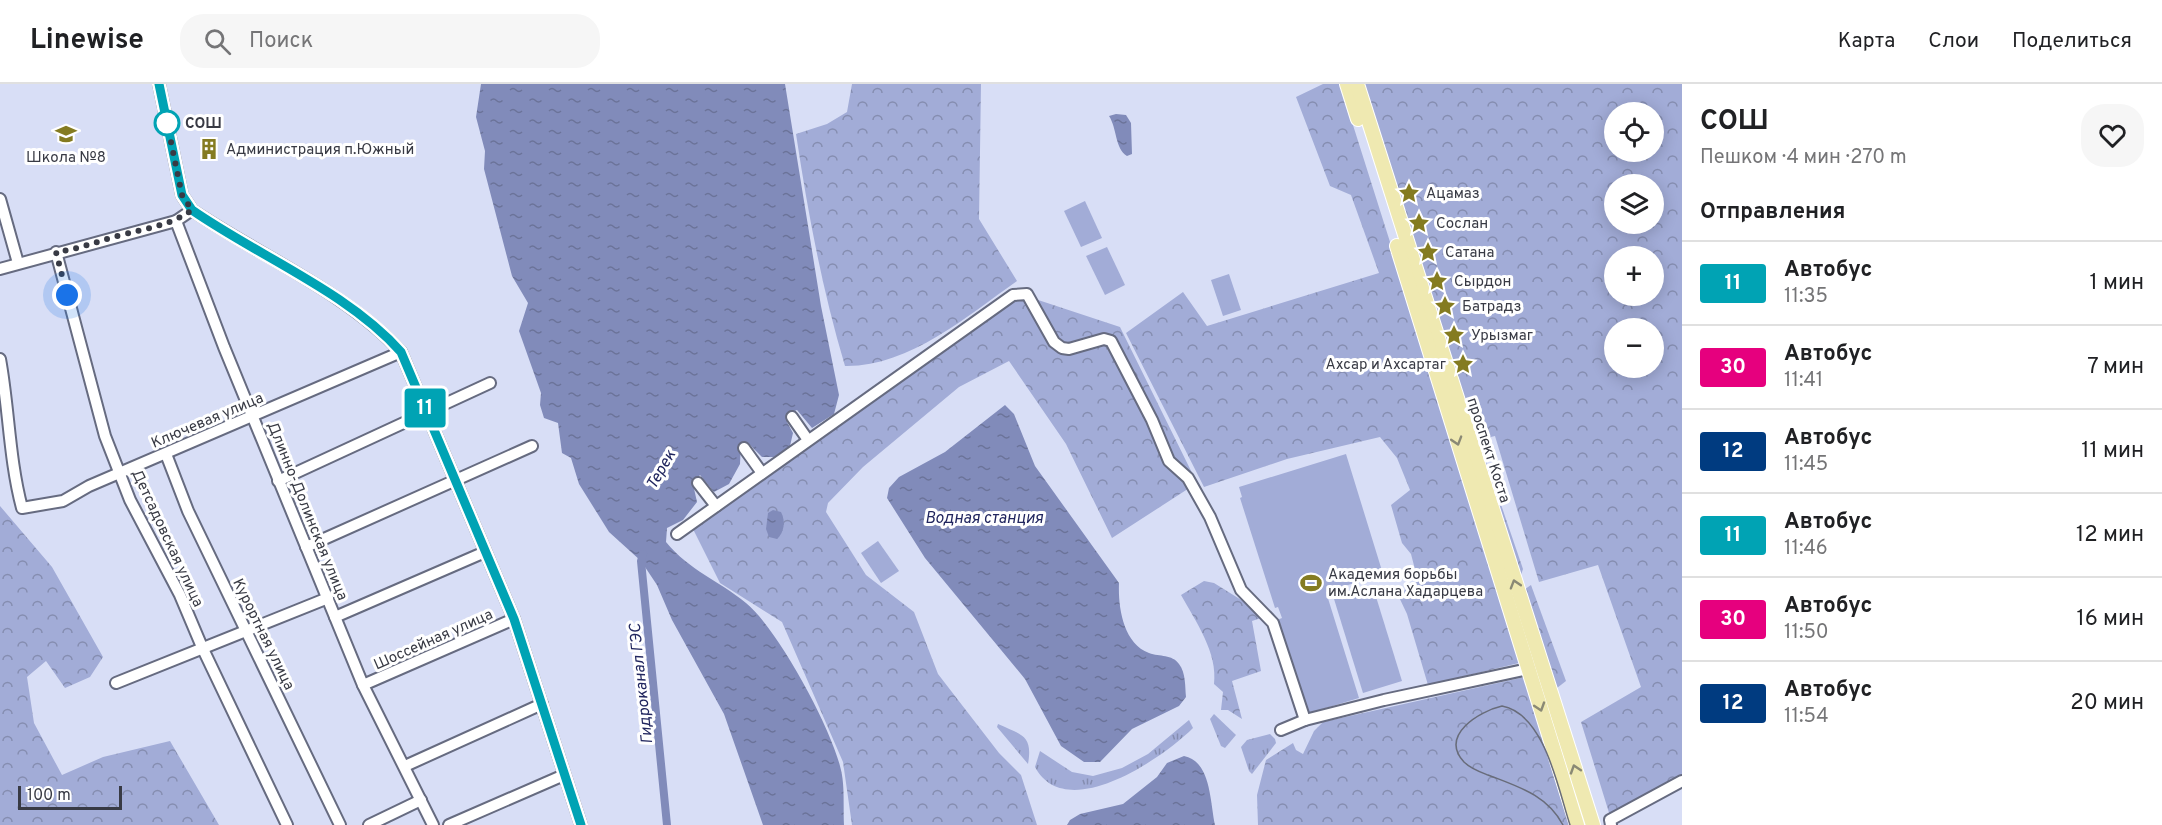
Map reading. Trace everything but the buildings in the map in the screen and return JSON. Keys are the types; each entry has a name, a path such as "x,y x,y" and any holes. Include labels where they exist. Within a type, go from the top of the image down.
{"main road":[{"name":"проспект Коста","path":"1347,84 1534,667 1593,825"},
{"name":"проспект Коста","path":"1357,84 1534,667 1577,825"}],"street":[{"path":"159,84 182,195 192,210 329,295 383,332 401,352 458,481 514,619 581,825"},
{"path":"0,199 18,263"},
{"path":"0,268 176,221 192,210"},
{"name":"Длинно-Долинская улица","path":"176,221 253,417 363,685 433,825"},
{"name":"Детсадовская улица","path":"56,252 105,436 130,500 180,595 202,647 287,825"},
{"path":"677,534 1013,295 1027,294 1054,342 1062,348 1069,349 1104,339 1111,341 1152,420 1169,461 1188,477 1210,517 1242,590 1273,623 1305,720"},
{"name":"Ключевая улица","path":"0,359 6,394 8,434 14,460 14,478 22,508 63,501 89,486 401,352"},
{"path":"279,480 490,383"},
{"path":"792,417 808,440"},
{"path":"306,547 532,446"},
{"path":"744,448 762,473"},
{"name":"Курортная улица","path":"166,454 188,511 339,825"},
{"path":"698,483 716,506"},
{"path":"335,617 485,552"},
{"path":"116,683 246,628 328,598"},
{"name":"Шоссейная улица","path":"363,685 514,619"},
{"path":"1281,730 1305,720 1534,667"},
{"path":"405,766 542,704"},
{"path":"449,825 564,775"},
{"path":"1611,825 1610,820 1682,781"},
{"path":"369,825 421,800"}],"green space":[{"path":"852,84 981,84 979,219 1017,281 957,324 914,349 869,364 845,366 816,251 796,134 827,124 847,112"},
{"path":"1323,84 1340,84 1523,662 1428,685 1407,614 1398,595 1418,581 1411,554 1402,543 1391,505 1410,490 1397,458 1380,437 1287,459 1204,487 1126,333 1183,292 1207,326 1379,273 1351,195 1330,186 1296,97"},
{"path":"1360,84 1682,84 1682,775 1610,816 1581,722 1641,687 1598,565 1539,582 1495,436 1474,441"},
{"path":"1085,201 1102,238 1081,247 1064,211"},
{"path":"1107,247 1125,285 1105,295 1086,256"},
{"path":"1229,274 1241,310 1223,316 1211,280"},
{"path":"1020,294 1120,327 1197,483 1112,538 1066,444 1009,361 959,387 863,467 828,503 826,512 866,575 914,612 938,674 999,753 1021,775 1037,825 852,825 843,762 782,622 720,583 692,527"},
{"path":"1481,446 1523,569 1521,575 1517,575 1477,447"},
{"name":"Академия борьбы им.Аслана Хадарцева","path":"1346,454 1383,574 1326,592 1359,698 1306,714 1277,620 1282,618 1278,607 1275,608 1240,498 1242,497 1239,487"},
{"path":"0,506 52,567 103,657 90,677 65,688 46,661 27,677 34,723 62,775 103,757 170,741 219,825 0,825"},
{"path":"878,541 899,571 881,583 861,553"},
{"path":"1204,581 1214,583 1267,616 1252,621 1261,671 1232,681 1242,719 1228,710 1221,710 1223,692 1214,684 1213,661 1209,649 1181,595"},
{"path":"1531,585 1566,681 1557,688 1553,687 1522,591"},
{"path":"1373,587 1402,681 1363,693 1334,599"},
{"path":"1525,677 1570,825 1258,825 1257,795 1266,760 1293,743 1296,750 1303,754 1314,731 1323,722"},
{"path":"1214,714 1236,735 1225,748 1221,746 1210,719"},
{"path":"1189,720 1193,728 1160,755 1138,769 1091,788 1069,790 1049,783 1035,767 1040,751 1072,772 1093,776 1122,768 1148,754"},
{"path":"998,724 1024,737 1029,747 1028,764 997,727"},
{"path":"1270,734 1276,743 1252,774 1241,747 1247,740"}],"water":[{"name":"Терек","path":"481,84 785,84 821,306 839,395 834,414 812,428 797,410 788,414 787,422 793,433 790,446 774,457 762,457 747,442 741,443 740,464 729,484 714,492 700,475 693,484 697,502 683,520 667,528 666,542 694,568 746,603 759,616 788,656 836,752 842,777 844,825 763,825 724,714 672,620 657,585 641,561 609,532 579,484 571,458 562,453 558,423 544,418 540,405 541,393 519,331 528,303 512,276 484,169 485,151 476,117"},
{"path":"1126,115 1131,123 1132,154 1127,156 1120,148 1109,116"},
{"name":"Водная станция","path":"1005,405 1014,414 1035,466 1119,583 1121,613 1133,641 1149,653 1169,657 1176,661 1184,676 1186,697 1179,706 1132,729 1100,762 1084,762 1061,746 1025,679 925,558 887,498 889,488 899,477 945,452"},
{"path":"773,510 781,512 784,523 783,530 777,539 769,537 766,529 768,513"},
{"path":"1184,756 1193,759 1204,774 1208,784 1215,825 1067,825 1070,820 1080,814 1123,804 1157,777 1167,763"}],"waterway":[{"name":"Гидроканал ГЭС","path":"643,554 641,561 667,825"}],"tram line":[{"path":"1563,825 1549,806 1531,793 1476,770 1464,762 1456,743 1465,726 1483,713 1502,706 1517,712 1529,723 1548,755 1570,825"}],"bus line":[{"name":"11","path":"159,84 182,195 192,210 329,295 383,332 401,352 458,481 514,619 581,825"}],"place":[{"name":"СОШ","path":"167,123"},
{"name":"Школа №8","path":"66,134"},
{"name":"Администрация п.Южный","path":"209,149"},
{"name":"Ацамаз","path":"1409,193"},
{"name":"Сослан","path":"1419,223"},
{"name":"Сатана","path":"1428,252"},
{"name":"Сырдон","path":"1437,281"},
{"name":"Батрадз","path":"1445,306"},
{"name":"Урызмаг","path":"1454,335"},
{"name":"Ахсар и Ахсартаг","path":"1463,364"},
{"name":"Академия борьбы им.Аслана Хадарцева","path":"1311,583"}],"route":[{"path":"67,295 56,252 163,226 176,221 192,210 182,195 167,123"}]}
